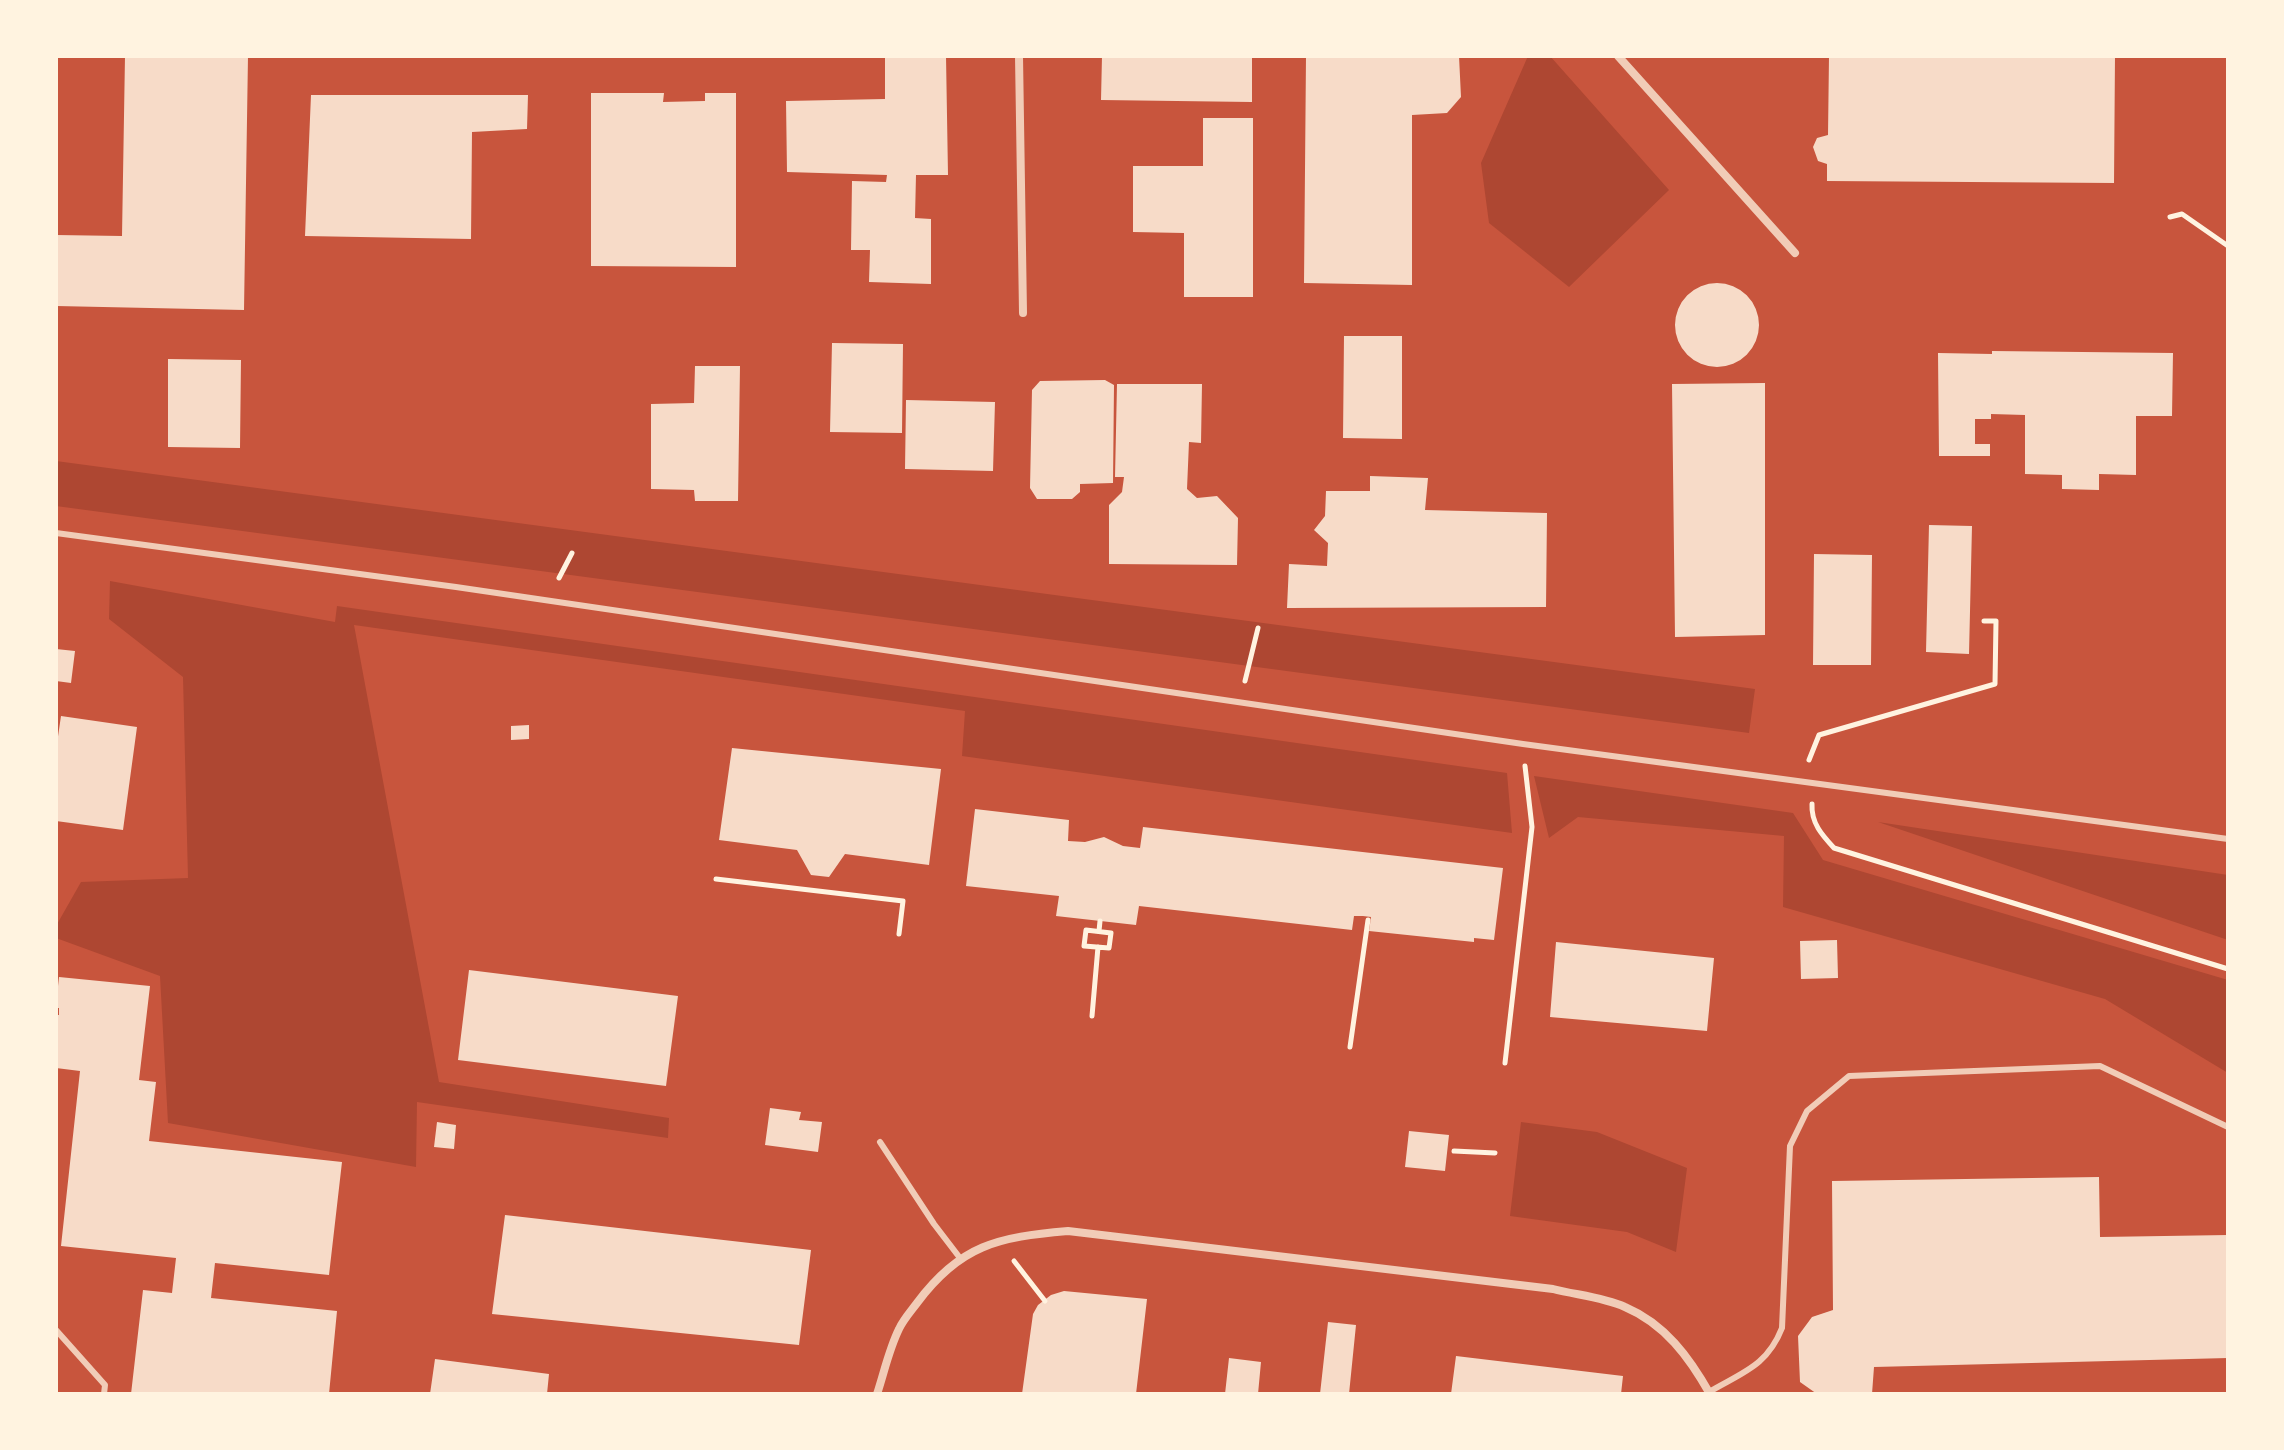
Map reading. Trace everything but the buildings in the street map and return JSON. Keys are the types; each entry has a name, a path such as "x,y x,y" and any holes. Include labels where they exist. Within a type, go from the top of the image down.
{"street":[{"path":"1019,56 1023,313"},
{"path":"1618,56 1795,253"},
{"path":"877,1394 899,1328 937,1277 960,1258 999,1241 1023,1235 1068,1231 1553,1289 1624,1306 1660,1326 1674,1340 1710,1393"}],"lane":[{"path":"56,533 471,589 1813,785 2228,839"},
{"path":"1710,1393 1761,1362 1775,1347 1782,1328 1790,1146 1807,1111 1849,1076 2100,1066 2228,1127"},
{"path":"880,1142 960,1258"},
{"path":"56,1330 105,1385 104,1394"}],"path":[{"path":"2170,217 2182,214 2228,246"},
{"path":"1799,783 1819,735 1995,684 1996,621 1984,621"},
{"path":"1240,701 1258,628"},
{"path":"1505,1063 1532,827 1523,744"},
{"path":"1813,785 1811,815 1834,848 2228,969"},
{"path":"716,879 903,901 899,934"},
{"path":"1350,1047 1368,920"},
{"path":"1099,931 1100,921"},
{"path":"1086,930 1099,931 1111,933 1109,948 1084,946 1086,930"},
{"path":"1092,1016 1098,947"},
{"path":"1454,1151 1495,1153"},
{"path":"999,1241 1045,1301"}],"shaded area":[{"path":"1528,56 1550,56 1669,190 1569,287 1489,223 1481,163"},
{"path":"56,461 1755,689 1749,733 56,506"},
{"path":"110,581 335,622 337,606 1507,773 1512,833 962,756 965,711 354,625 439,1082 669,1118 668,1138 417,1102 416,1167 168,1123 160,976 56,938 56,926 81,882 188,878 183,677 109,619"},
{"path":"1534,776 1793,813 1823,860 2228,980 2228,1073 2105,999 1783,907 1784,836 1578,817 1549,838"},
{"path":"1878,822 2228,875 2228,940"},
{"path":"1521,1122 1597,1132 1687,1168 1676,1252 1627,1232 1510,1216"}]}
